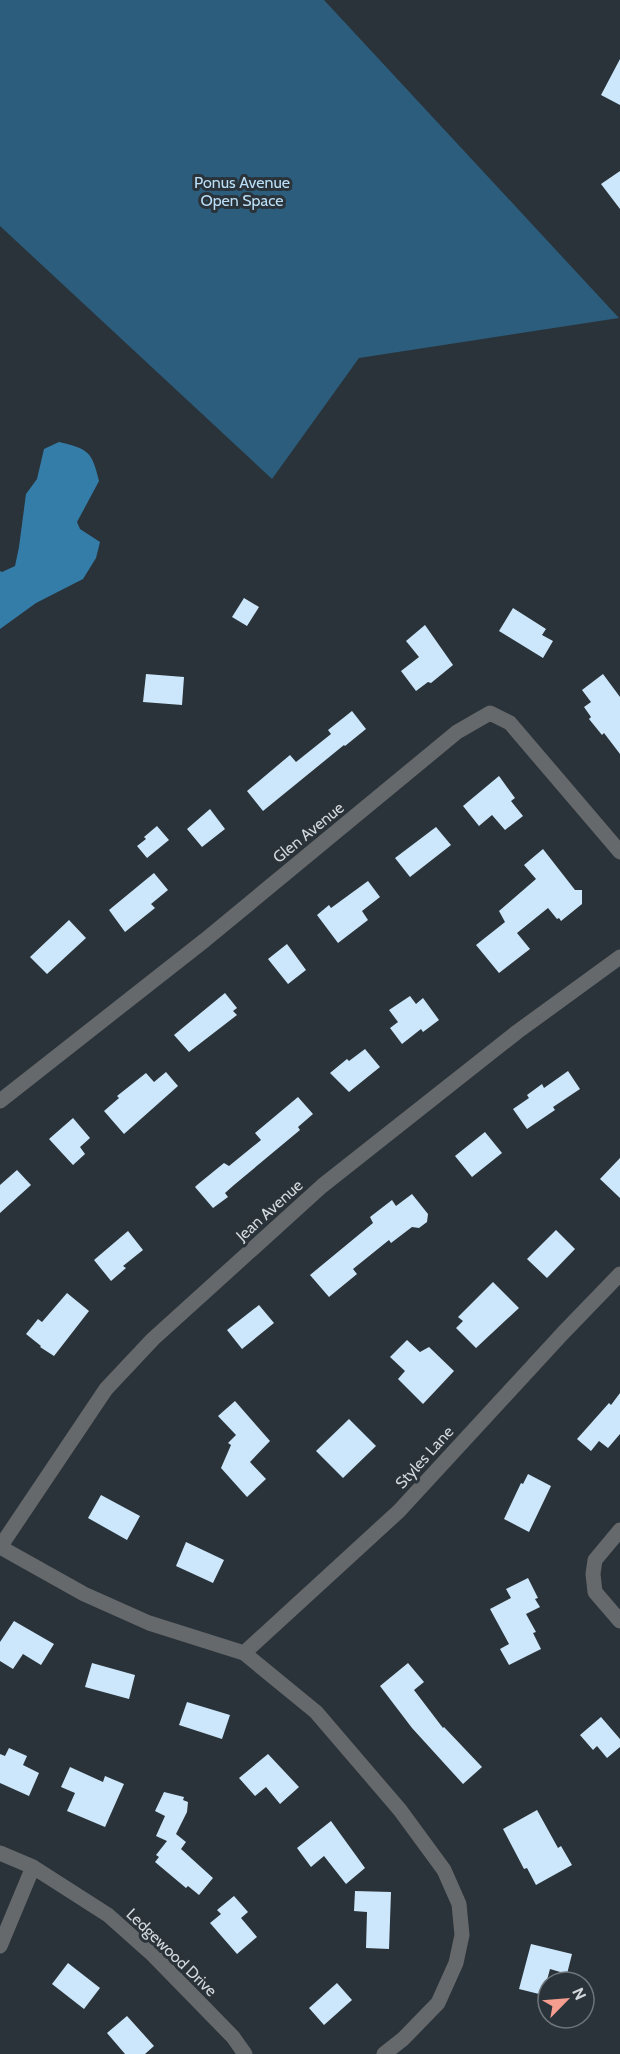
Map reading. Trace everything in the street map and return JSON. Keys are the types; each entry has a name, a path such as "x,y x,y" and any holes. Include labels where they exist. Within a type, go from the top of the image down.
{"street":[{"name":"Glen Avenue","path":"0,1101 205,940 457,732 490,713 510,723 620,852"},
{"name":"Jean Avenue","path":"0,1547 106,1389 153,1339 322,1186 517,1032 620,957"},
{"name":"Styles Lane","path":"244,1653 399,1511 620,1274"},
{"path":"620,1530 595,1560 593,1574 595,1592 620,1621"},
{"path":"0,1547 84,1594 149,1623 244,1653 316,1712 400,1810 444,1870 459,1904 462,1935 456,1963 438,2003 403,2039 384,2054"},
{"name":"Ledgewood Drive","path":"0,1853 33,1867 115,1921 153,1955 233,2037 245,2054"},
{"path":"0,1946 33,1867"}],"green space":[{"name":"Ponus Avenue Open Space","path":"0,0 324,0 619,318 359,358 272,479 0,226"}],"shaded area":[{"path":"59,442 88,453 97,471 99,481 77,522 80,529 100,542 96,558 83,579 36,603 0,629 0,571 15,566 26,494 37,479 44,449"}],"building":[{"path":"620,59 620,105 601,95"},
{"path":"620,171 620,209 601,184"},
{"path":"244,598 259,607 247,626 232,617"},
{"path":"513,608 546,629 542,635 553,641 543,658 499,631"},
{"path":"425,625 453,665 431,683 428,682 416,691 401,671 419,657 406,641"},
{"path":"146,674 184,677 182,705 143,702"},
{"path":"603,674 620,697 620,754 604,733 602,735 589,719 591,717 584,707 591,702 582,690"},
{"path":"352,711 366,729 263,811 247,791 290,755 296,762 331,734 328,730"},
{"path":"499,776 515,798 511,801 523,816 505,830 492,815 479,826 463,806"},
{"path":"210,809 225,829 202,847 187,829"},
{"path":"157,826 169,840 147,858 137,846"},
{"path":"436,827 451,845 410,877 395,858"},
{"path":"543,849 575,890 582,890 582,904 561,921 548,908 517,933 530,949 499,973 476,945 505,922 499,911 536,879 524,865"},
{"path":"154,873 168,890 151,904 155,908 125,932 109,910"},
{"path":"368,881 380,897 362,911 368,920 338,943 317,915 329,905 331,908"},
{"path":"69,920 86,938 47,974 30,957"},
{"path":"287,944 306,970 288,984 268,959"},
{"path":"225,993 237,1008 233,1011 237,1015 189,1052 174,1035"},
{"path":"410,996 416,1004 423,998 439,1020 423,1032 421,1029 402,1044 390,1028 398,1022 389,1010"},
{"path":"365,1049 380,1067 349,1092 330,1073 347,1059 349,1061"},
{"path":"568,1071 580,1089 553,1107 555,1110 527,1129 513,1109 529,1098 527,1095 542,1084 544,1088"},
{"path":"166,1072 178,1086 124,1134 104,1111 119,1098 117,1096 146,1073 154,1082"},
{"path":"298,1097 313,1114 298,1127 300,1130 225,1193 228,1197 213,1208 195,1187 224,1163 229,1166 261,1140 255,1133"},
{"path":"73,1118 90,1138 80,1147 85,1154 73,1165 49,1139"},
{"path":"485,1132 502,1153 472,1177 455,1156"},
{"path":"620,1158 620,1198 600,1179"},
{"path":"17,1170 31,1185 0,1213 0,1185"},
{"path":"412,1194 428,1214 427,1222 419,1228 412,1227 391,1243 389,1240 353,1269 357,1274 329,1297 310,1275 373,1223 370,1217 392,1200 396,1206"},
{"path":"556,1230 575,1249 547,1278 527,1259"},
{"path":"128,1231 143,1250 123,1266 126,1268 111,1281 94,1260"},
{"path":"493,1282 519,1308 476,1348 456,1328 463,1321 458,1317"},
{"path":"67,1293 89,1311 54,1356 26,1334 38,1319 42,1322"},
{"path":"259,1305 274,1323 242,1349 227,1330"},
{"path":"407,1340 420,1352 429,1347 454,1371 423,1404 398,1379 405,1371 390,1357"},
{"path":"620,1393 620,1434 608,1448 599,1441 591,1451 577,1439"},
{"path":"235,1401 270,1441 250,1462 266,1479 247,1497 221,1468 231,1445 228,1443 236,1435 218,1416"},
{"path":"349,1419 376,1446 343,1478 316,1451"},
{"path":"528,1474 551,1486 529,1532 504,1519 521,1483 523,1484"},
{"path":"101,1495 140,1516 127,1540 88,1518"},
{"path":"186,1542 224,1560 213,1583 176,1566"},
{"path":"528,1578 540,1607 526,1614 536,1632 533,1633 541,1649 509,1665 500,1649 509,1644 490,1609 511,1598 506,1589"},
{"path":"14,1621 54,1644 41,1665 23,1654 13,1669 0,1661 0,1642"},
{"path":"92,1663 135,1675 129,1699 85,1687"},
{"path":"408,1663 424,1682 414,1690 443,1728 482,1767 463,1784 412,1728 380,1686"},
{"path":"187,1702 230,1715 222,1739 179,1725"},
{"path":"601,1717 620,1739 620,1747 607,1758 597,1746 593,1750 580,1735"},
{"path":"9,1748 27,1756 23,1765 39,1773 29,1796 0,1783 0,1754 5,1756"},
{"path":"268,1754 299,1787 280,1804 266,1787 255,1796 239,1778"},
{"path":"70,1767 103,1782 105,1776 124,1784 105,1827 67,1811 75,1793 61,1787"},
{"path":"164,1792 184,1797 183,1800 188,1802 187,1812 176,1834 186,1842 181,1849 213,1878 199,1895 188,1886 186,1888 155,1862 159,1857 156,1855 167,1841 156,1836 165,1816 155,1811"},
{"path":"537,1810 558,1848 561,1846 572,1865 536,1885 527,1868 524,1869 503,1829"},
{"path":"331,1821 365,1868 346,1884 324,1856 311,1867 297,1848"},
{"path":"355,1891 391,1892 389,1949 366,1948 367,1912 354,1911"},
{"path":"234,1896 248,1912 241,1918 257,1937 237,1954 210,1923 221,1914 217,1910"},
{"path":"531,1944 572,1954 568,1970 536,1970 536,1993 519,1989"},
{"path":"68,1963 100,1988 84,2009 52,1984"},
{"path":"337,1983 352,2000 324,2025 309,2008"},
{"path":"127,2016 154,2046 145,2054 125,2054 107,2033"}]}
